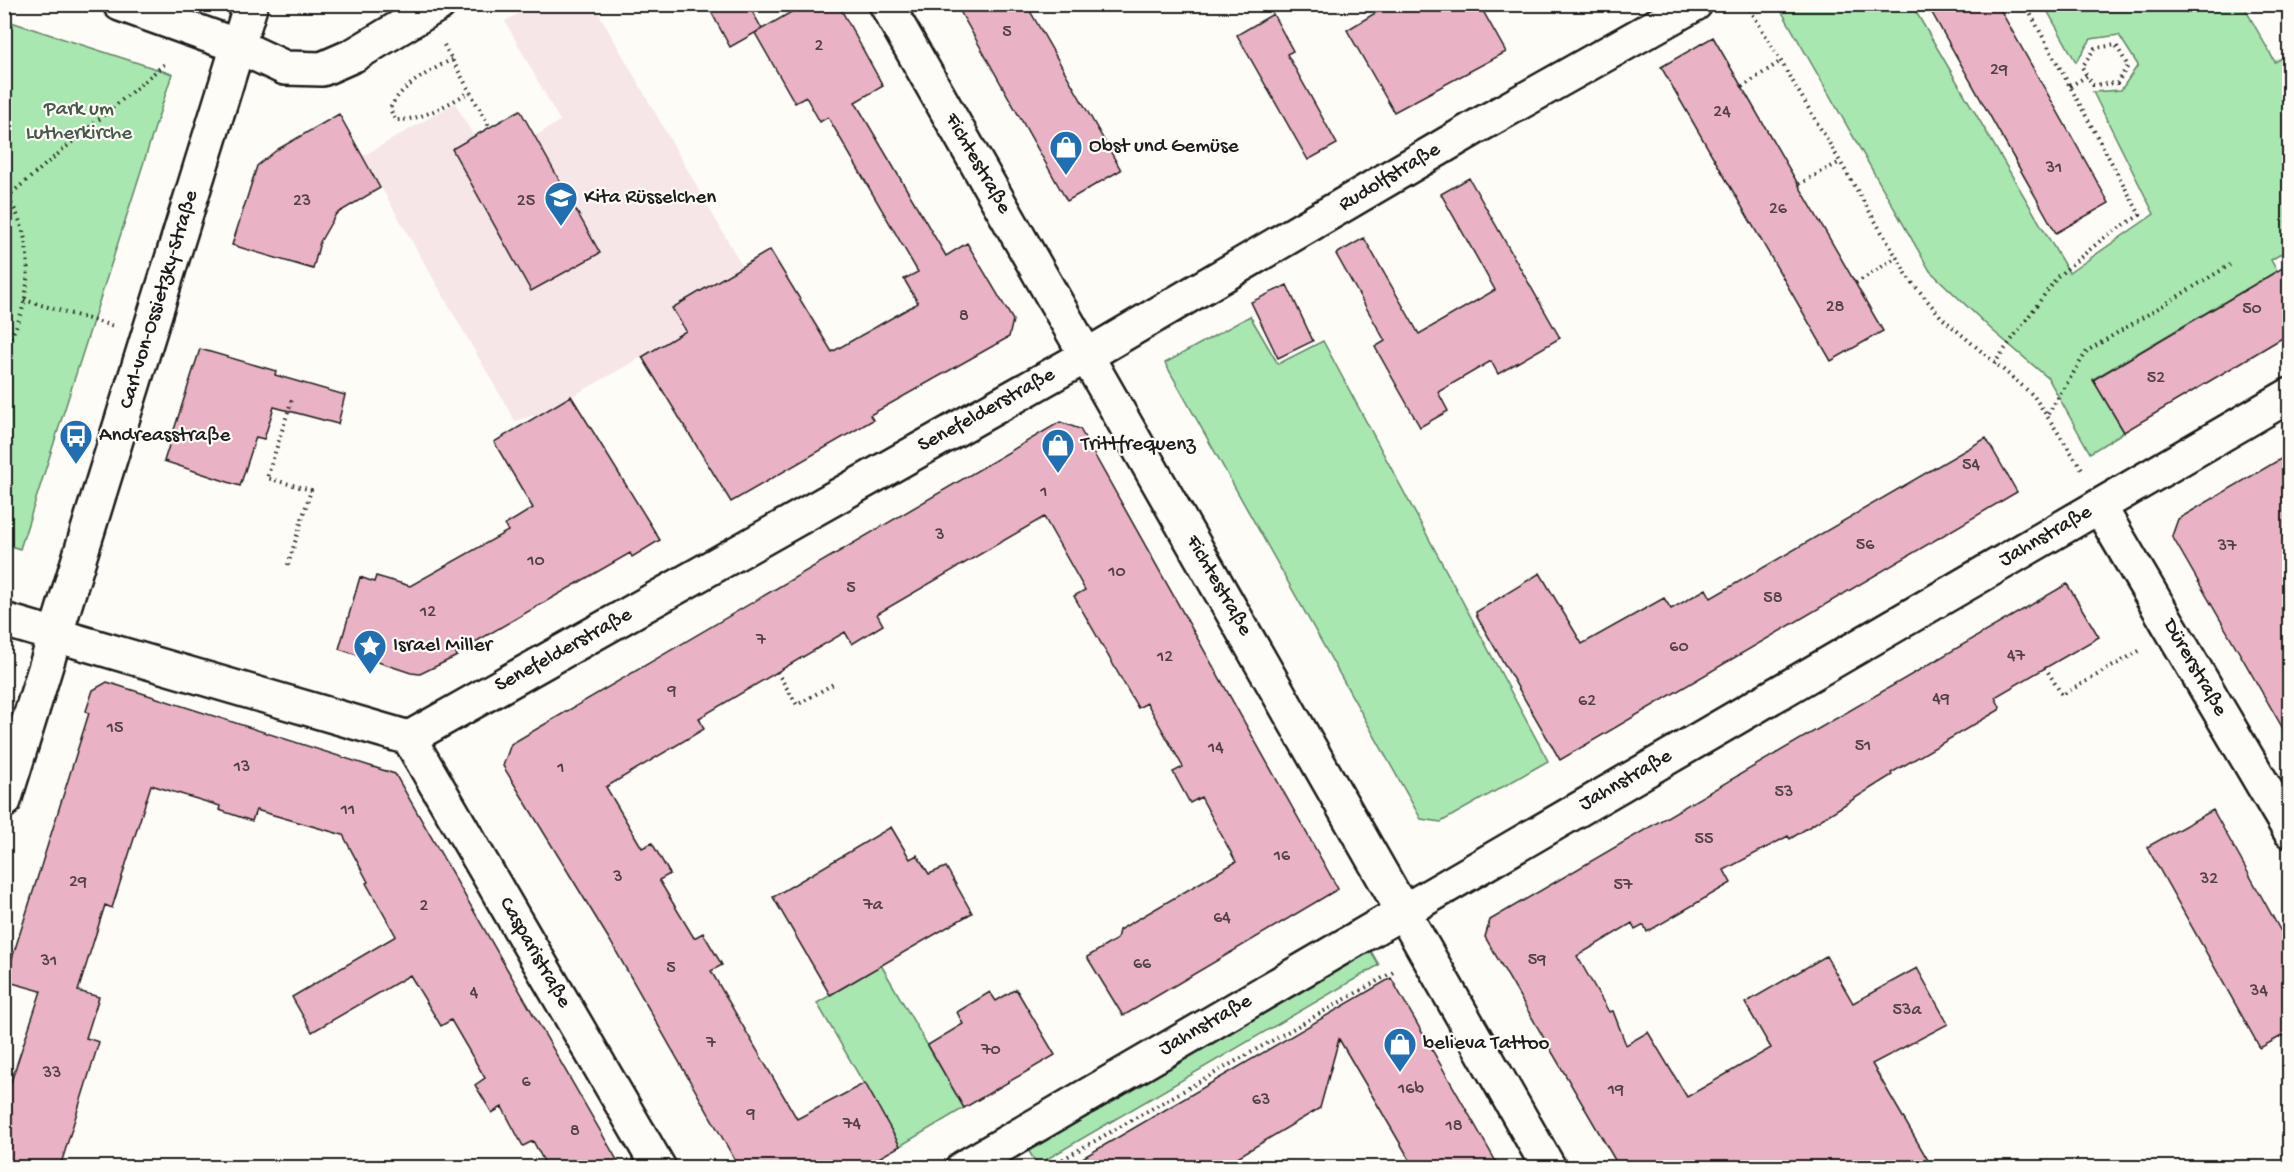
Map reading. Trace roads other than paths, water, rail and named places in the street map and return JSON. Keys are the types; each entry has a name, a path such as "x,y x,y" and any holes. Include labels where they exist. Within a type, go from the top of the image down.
{"street":[{"path":"120,4 238,46 285,68 322,69 354,55 439,4"},
{"name":"Carl-von-Ossietzky-Straße","path":"4,801 251,4"},
{"name":"Fichtestraße","path":"886,4 1549,1167"},
{"name":"Rudolfstraße","path":"1086,356 1466,133 1695,4"},
{"name":"Senefelderstraße","path":"409,738 1086,356"},
{"name":"Jahnstraße","path":"963,1167 2289,395"},
{"name":"Dürerstraße","path":"2101,505 2289,831"},
{"path":"4,620 409,738"},
{"name":"Casparistraße","path":"409,738 659,1167"}],"place":[{"name":"Obst und Gemüse","path":"1066,176"},
{"name":"Kita Rüsselchen","path":"561,227"},
{"name":"Andreasstraße","path":"76,465"},
{"name":"Trittfrequenz","path":"1058,474"},
{"name":"Israel Miller","path":"370,675"},
{"name":"believa Tattoo","path":"1400,1073"}],"park label":[{"name":"Park um Lutherkirche","path":"79,122"}]}
